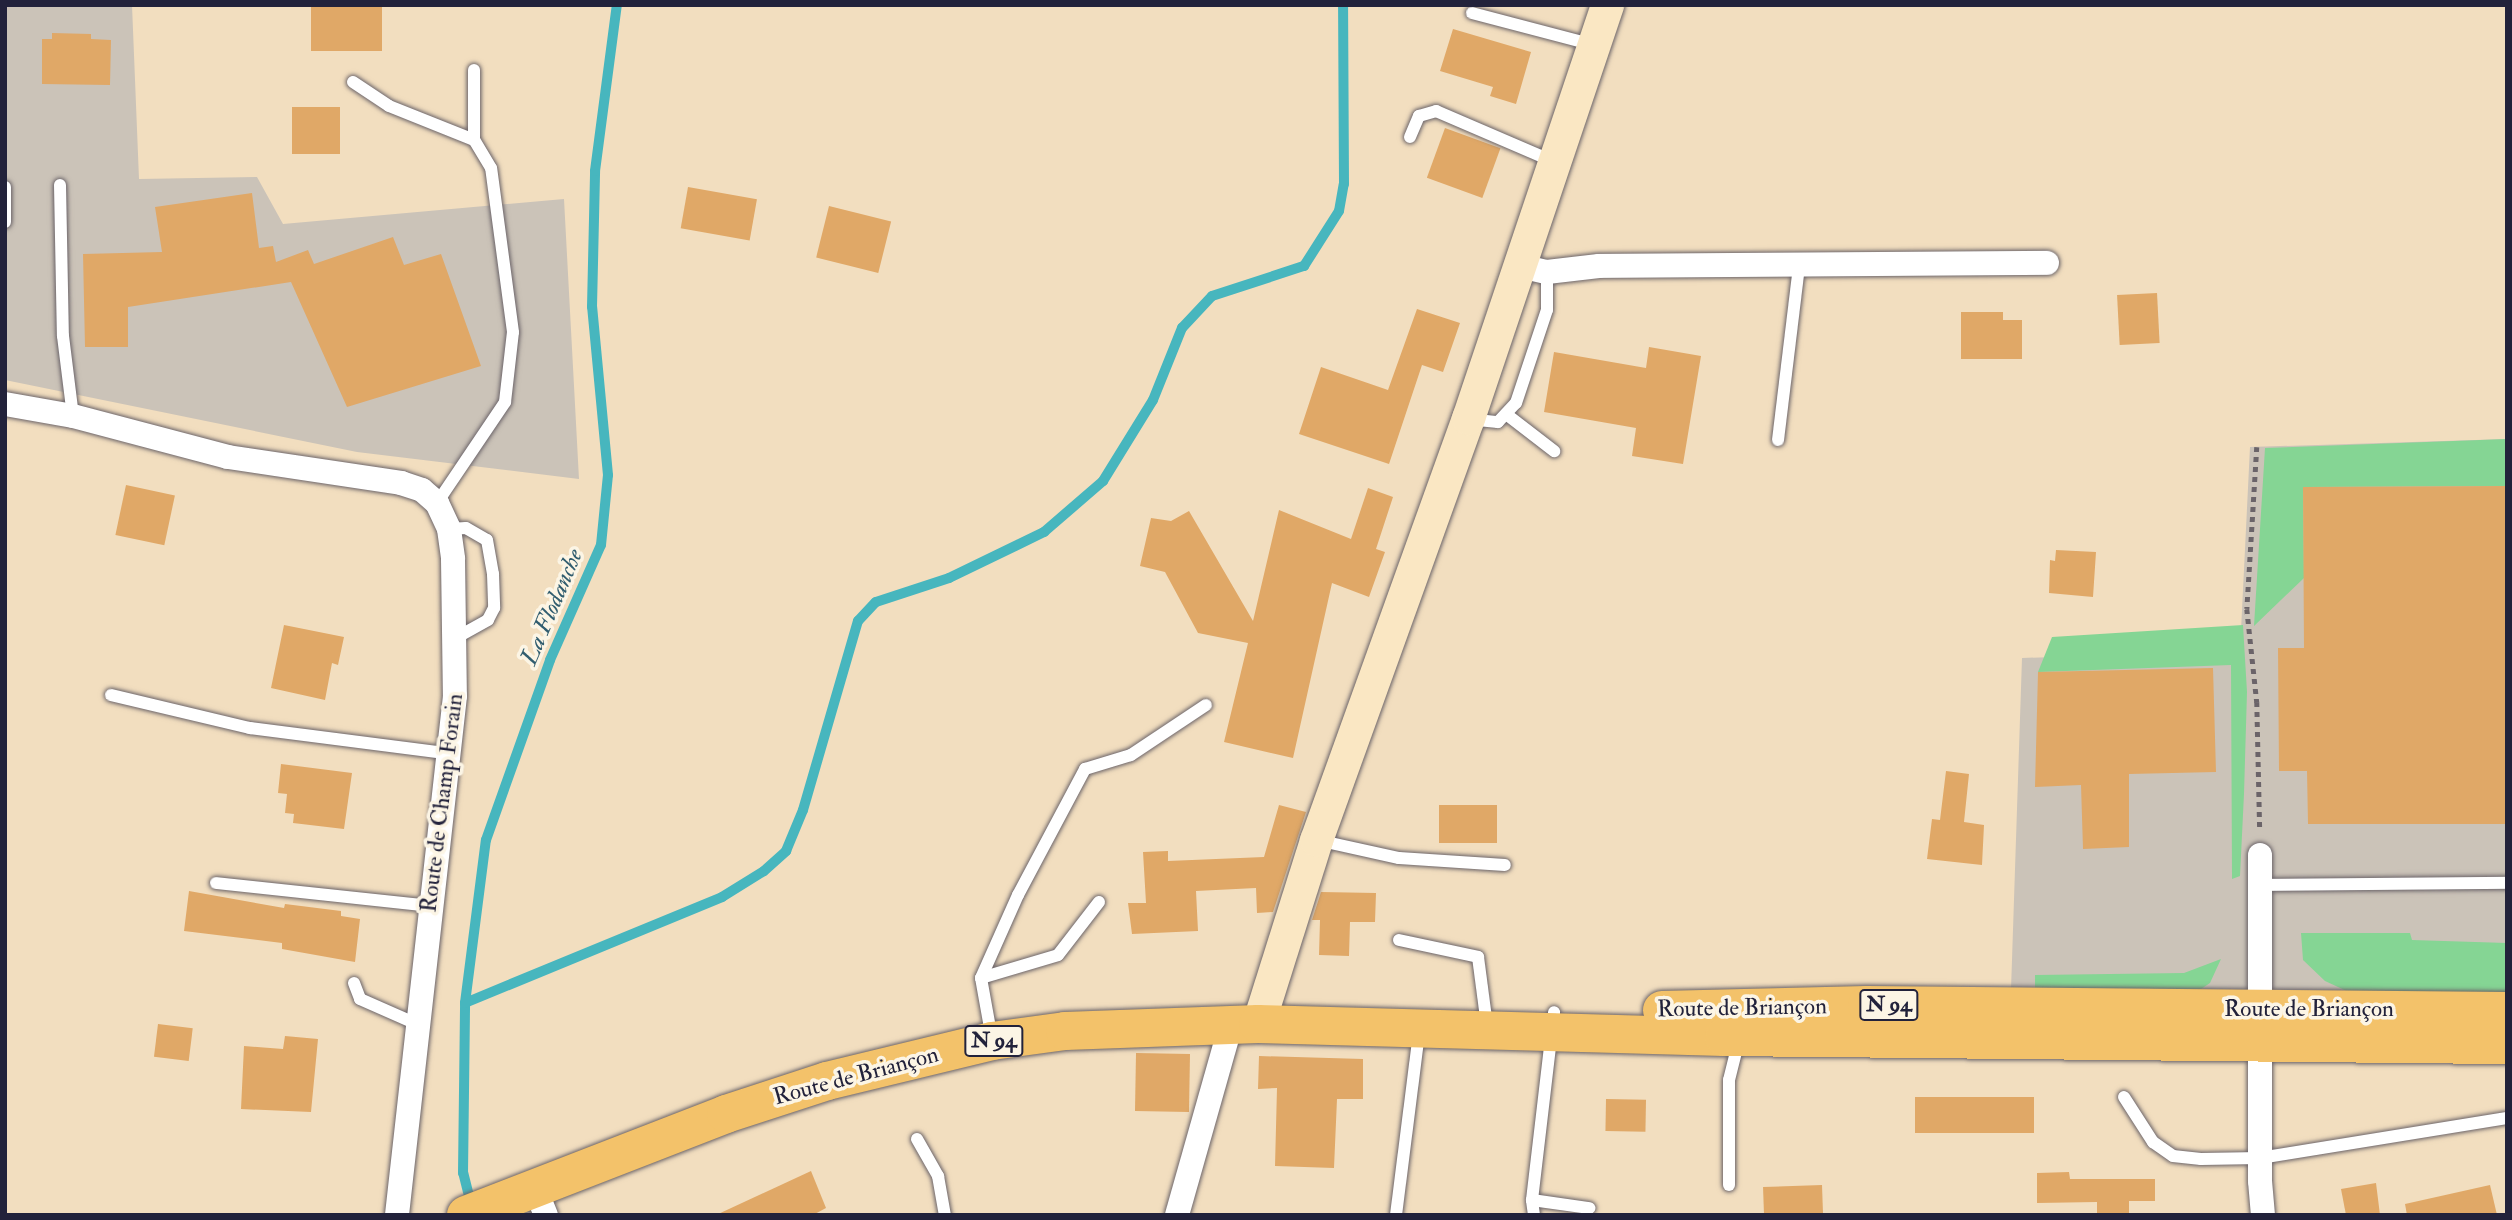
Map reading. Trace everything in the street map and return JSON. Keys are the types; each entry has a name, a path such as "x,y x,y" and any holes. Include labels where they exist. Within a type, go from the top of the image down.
{"main road":[{"name":"Route de Briançon","path":"1741,1023 1867,1005 2260,1026 2507,1045"},
{"name":"Route de Briançon","path":"483,1208 540,1201 776,1097 992,1041 1065,1031 1253,1024 1741,1023 1941,1040 2260,1026 2453,1009 2507,1011"}],"street":[{"path":"1177,1215 1253,1024 1316,840 1468,418 1534,269 1555,162 1607,5"},
{"path":"1534,269 1599,266 2047,263"},
{"path":"5,404 73,416 228,457 401,483 422,490 436,503"},
{"name":"Route de Champ Forain","path":"397,1215 430,906 452,754 456,638 449,529 436,503"},
{"path":"2260,855 2260,1158 2263,1215"}],"lane":[{"path":"1472,13 1594,45"},
{"path":"436,503 505,402 513,332 491,168 474,140 474,69"},
{"path":"353,82 389,106 474,140"},
{"path":"1410,137 1419,116 1436,111 1555,162"},
{"path":"60,185 63,336 73,416"},
{"path":"5,187 5,222"},
{"path":"1778,440 1800,266"},
{"path":"1468,418 1498,422 1516,403 1547,310 1534,269"},
{"path":"1506,414 1554,451"},
{"path":"449,529 466,528 487,540 493,574 494,608 488,621 456,638"},
{"path":"111,695 250,728 452,754"},
{"path":"992,1041 981,978 1018,895 1085,769 1131,755 1206,705"},
{"path":"1316,840 1399,858 1505,865"},
{"path":"216,883 430,906"},
{"path":"2260,885 2507,883"},
{"path":"981,978 1058,955 1099,902"},
{"path":"1399,940 1478,957 1486,1023"},
{"path":"354,983 360,999 417,1024"},
{"path":"1396,1215 1421,1023"},
{"path":"1534,1215 1532,1200 1554,1023"},
{"path":"1730,1185 1729,1080 1741,1023"},
{"path":"2124,1097 2153,1142 2174,1156 2260,1158 2507,1118"},
{"path":"917,1139 939,1176 945,1215"},
{"path":"1532,1200 1589,1208"}],"path":[{"path":"2257,447 2247,609 2258,702 2260,855"}],"shaded area":[{"path":"5,5 132,5 139,179 257,177 283,224 564,199 579,479 357,452 5,380"},
{"path":"2507,439 2507,994 2011,990 2022,658 2240,651 2250,447"}],"green space":[{"path":"2507,439 2507,486 2303,487 2304,578 2254,626 2265,448"},
{"path":"2243,625 2247,692 2244,794 2240,876 2232,879 2231,665 2038,672 2052,637"},
{"path":"2301,933 2410,933 2412,940 2507,943 2507,997 2351,993 2325,981 2303,960"},
{"path":"2221,959 2210,983 2195,993 2035,990 2035,975 2184,973"}],"building":[{"path":"311,5 382,5 382,51 311,51"},
{"path":"1453,29 1531,52 1516,104 1490,96 1493,87 1440,71"},
{"path":"52,33 91,34 91,39 111,40 110,85 42,84 42,39 52,39"},
{"path":"292,107 340,107 340,154 292,154"},
{"path":"1445,128 1500,148 1482,198 1427,178"},
{"path":"688,187 757,199 750,241 681,228"},
{"path":"252,193 259,248 273,246 276,262 308,250 314,264 393,237 404,265 441,254 481,366 347,407 291,282 128,307 128,347 85,347 83,254 162,252 155,207"},
{"path":"829,206 891,221 878,273 816,257"},
{"path":"2157,293 2160,343 2120,345 2117,295"},
{"path":"1417,309 1460,323 1443,372 1422,365 1389,464 1299,434 1321,367 1388,390"},
{"path":"1961,312 2003,312 2003,320 2022,320 2022,359 1961,359"},
{"path":"1649,347 1701,356 1683,464 1632,456 1636,428 1544,412 1554,352 1646,368"},
{"path":"126,485 175,495 164,545 115,535"},
{"path":"2507,486 2507,824 2308,824 2307,771 2279,771 2278,648 2304,648 2303,487"},
{"path":"1368,488 1393,497 1376,549 1385,552 1369,597 1332,583 1293,758 1224,742 1248,643 1198,633 1165,572 1140,566 1151,518 1171,521 1189,511 1253,621 1279,510 1351,539"},
{"path":"2056,550 2096,552 2093,597 2049,593 2050,560 2055,561"},
{"path":"284,625 344,637 338,665 332,663 325,700 271,688"},
{"path":"2213,668 2216,772 2129,774 2129,847 2083,849 2081,785 2035,787 2038,672"},
{"path":"281,764 352,773 344,829 293,823 294,814 285,813 287,794 278,793"},
{"path":"1946,771 1969,774 1964,822 1984,825 1982,865 1927,859 1932,819 1940,820"},
{"path":"1279,805 1306,812 1273,912 1257,913 1256,888 1196,891 1198,931 1132,934 1128,903 1146,903 1143,852 1168,851 1168,861 1264,857"},
{"path":"1439,805 1497,805 1497,843 1439,843"},
{"path":"189,891 284,908 285,904 341,911 341,916 360,919 355,962 282,949 282,943 184,931"},
{"path":"1321,892 1376,893 1375,922 1350,922 1349,956 1319,955 1320,920 1312,920"},
{"path":"158,1024 193,1028 189,1061 154,1057"},
{"path":"285,1036 318,1039 311,1112 241,1109 244,1046 283,1049"},
{"path":"1136,1053 1190,1054 1189,1112 1135,1111"},
{"path":"1259,1056 1363,1059 1363,1099 1337,1099 1334,1168 1275,1166 1277,1088 1258,1089"},
{"path":"1915,1097 2034,1097 2034,1133 1915,1133"},
{"path":"1606,1099 1646,1100 1645,1132 1605,1131"},
{"path":"811,1171 826,1208 813,1215 716,1215"},
{"path":"2069,1172 2070,1179 2155,1179 2155,1201 2129,1201 2129,1215 2097,1215 2097,1202 2037,1203 2037,1173"},
{"path":"2376,1183 2380,1215 2346,1215 2341,1189"},
{"path":"1822,1185 1823,1215 1764,1215 1763,1187"},
{"path":"2490,1185 2497,1215 2407,1215 2405,1204"}],"waterway":[{"name":"La Flodanche","path":"471,1204 463,1173 465,1003 486,840 550,660 601,545 608,475 592,307 595,171 617,5"},
{"path":"465,1003 722,897 764,871 786,851 803,810 858,621 876,602 949,578 1044,532 1103,481 1153,400 1182,328 1212,296 1304,266 1339,211 1344,184 1343,5"}]}
